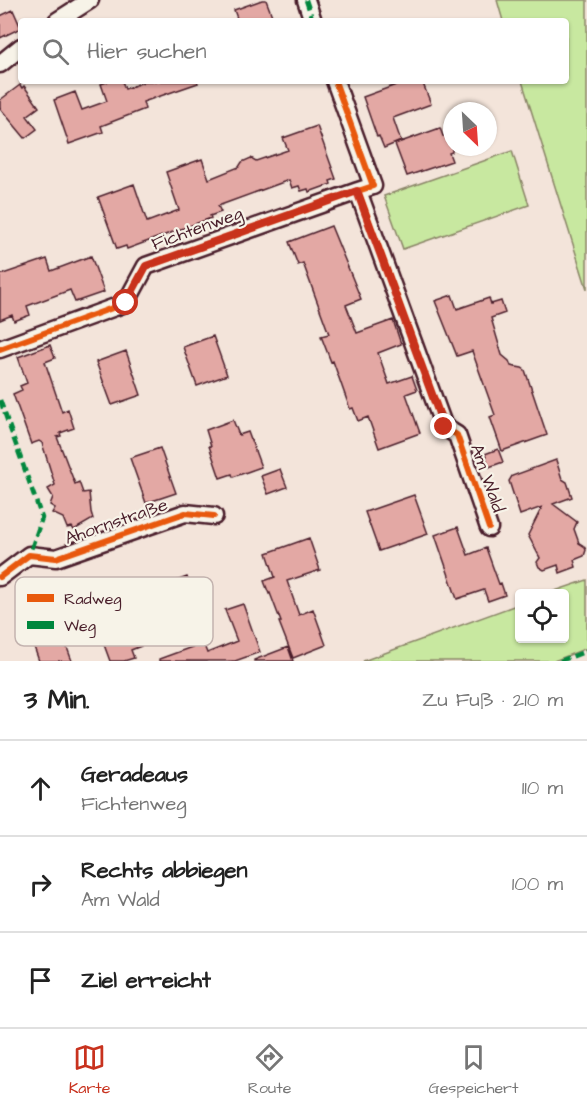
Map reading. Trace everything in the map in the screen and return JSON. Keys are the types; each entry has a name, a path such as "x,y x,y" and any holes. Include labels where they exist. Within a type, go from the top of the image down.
{"street":[{"path":"62,18 90,0"},
{"path":"306,0 312,18"},
{"path":"0,64 18,49"},
{"path":"336,84 372,186 357,191"},
{"name":"Fichtenweg","path":"0,349 126,303 146,266 357,191"},
{"name":"Am Wald","path":"357,191 444,427 457,435 489,528"},
{"name":"Ahornstraße","path":"0,577 29,555 56,558 185,513 214,516"}],"green space":[{"path":"497,0 587,0 587,289 523,84 569,84 569,18 502,18"},
{"path":"512,151 529,205 403,249 384,196"},
{"path":"587,580 587,648 554,661 363,661 515,605 515,643 569,643 569,589 561,589"}],"building":[{"path":"266,0 273,18 237,18 234,10"},
{"path":"13,10 18,21 18,29 0,38 0,16"},
{"path":"101,84 123,84 125,89 138,84 195,84 143,102 145,109 101,126 103,132 69,144 54,100 75,92 82,110 107,101"},
{"path":"399,84 423,84 431,104 393,118 401,141 384,148 379,136 377,137 363,97"},
{"path":"20,85 22,88 24,86 39,107 27,116 37,129 25,138 0,108 0,100"},
{"path":"317,126 336,179 330,181 331,184 309,192 308,189 301,191 299,186 292,188 289,180 218,206 221,212 210,216 211,218 127,249 126,246 117,249 98,197 134,184 147,222 179,210 166,172 202,159 209,179 239,167 242,162 251,158 256,161 288,150 283,138"},
{"path":"440,128 443,136 443,156 450,156 452,161 407,176 395,144"},
{"path":"331,226 361,299 346,305 357,333 393,320 401,344 378,353 389,384 412,376 417,390 406,394 420,433 379,448 368,417 358,421 353,408 350,409 333,361 331,362 321,336 329,334 303,263 298,265 289,242"},
{"path":"91,256 104,292 75,302 70,290 27,306 30,315 14,321 12,315 0,320 0,275 47,259 51,271"},
{"path":"452,295 457,309 489,298 491,304 501,301 505,313 491,318 502,355 511,366 525,370 547,435 502,451 490,417 495,415 472,351 457,356 435,301"},
{"path":"213,336 227,375 197,386 183,347"},
{"path":"50,345 55,358 45,362 62,412 68,409 74,428 60,433 61,436 57,437 75,484 79,482 83,493 89,492 93,519 74,530 72,527 67,528 63,518 52,513 55,508 50,505 53,497 48,489 55,485 42,443 39,441 31,444 13,394 22,390 20,386 27,383 18,357"},
{"path":"126,351 141,395 112,405 96,362"},
{"path":"233,420 239,435 248,432 261,467 233,477 232,474 220,478 206,430"},
{"path":"160,448 176,493 146,503 130,458"},
{"path":"498,449 503,462 489,467 485,454"},
{"path":"556,460 562,479 567,482 572,497 553,504 577,522 574,529 579,543 586,550 584,556 574,560 576,567 560,573 558,565 544,570 539,567 537,562 540,558 528,535 542,507 520,515 509,481 512,476"},
{"path":"280,469 287,487 268,494 261,476"},
{"path":"414,495 428,534 379,551 365,512"},
{"path":"458,527 468,555 486,548 505,595 488,601 484,590 457,599 435,535"},
{"path":"309,538 320,570 287,581 299,615 313,609 326,645 293,658 264,581 275,577 267,553"},
{"path":"243,604 260,652 235,661 159,661 159,659 195,646 204,646 207,653 237,641 225,610"},
{"path":"34,646 66,646 72,661 39,661"},
{"path":"104,646 141,646 131,650 134,658 110,661"},
{"path":"288,647 293,661 254,661 254,660"}],"marked path":[{"path":"306,0 312,18"},
{"path":"0,400 42,518 29,555"},
{"path":"560,661 587,651"}],"cycle path":[{"path":"336,84 373,186 358,191 444,427 457,435 489,528"},
{"path":"0,349 126,303 146,266 358,191"},
{"path":"0,577 29,555 56,558 185,513 214,516"}],"route":[{"path":"126,303 146,266 357,191 444,427"}]}
